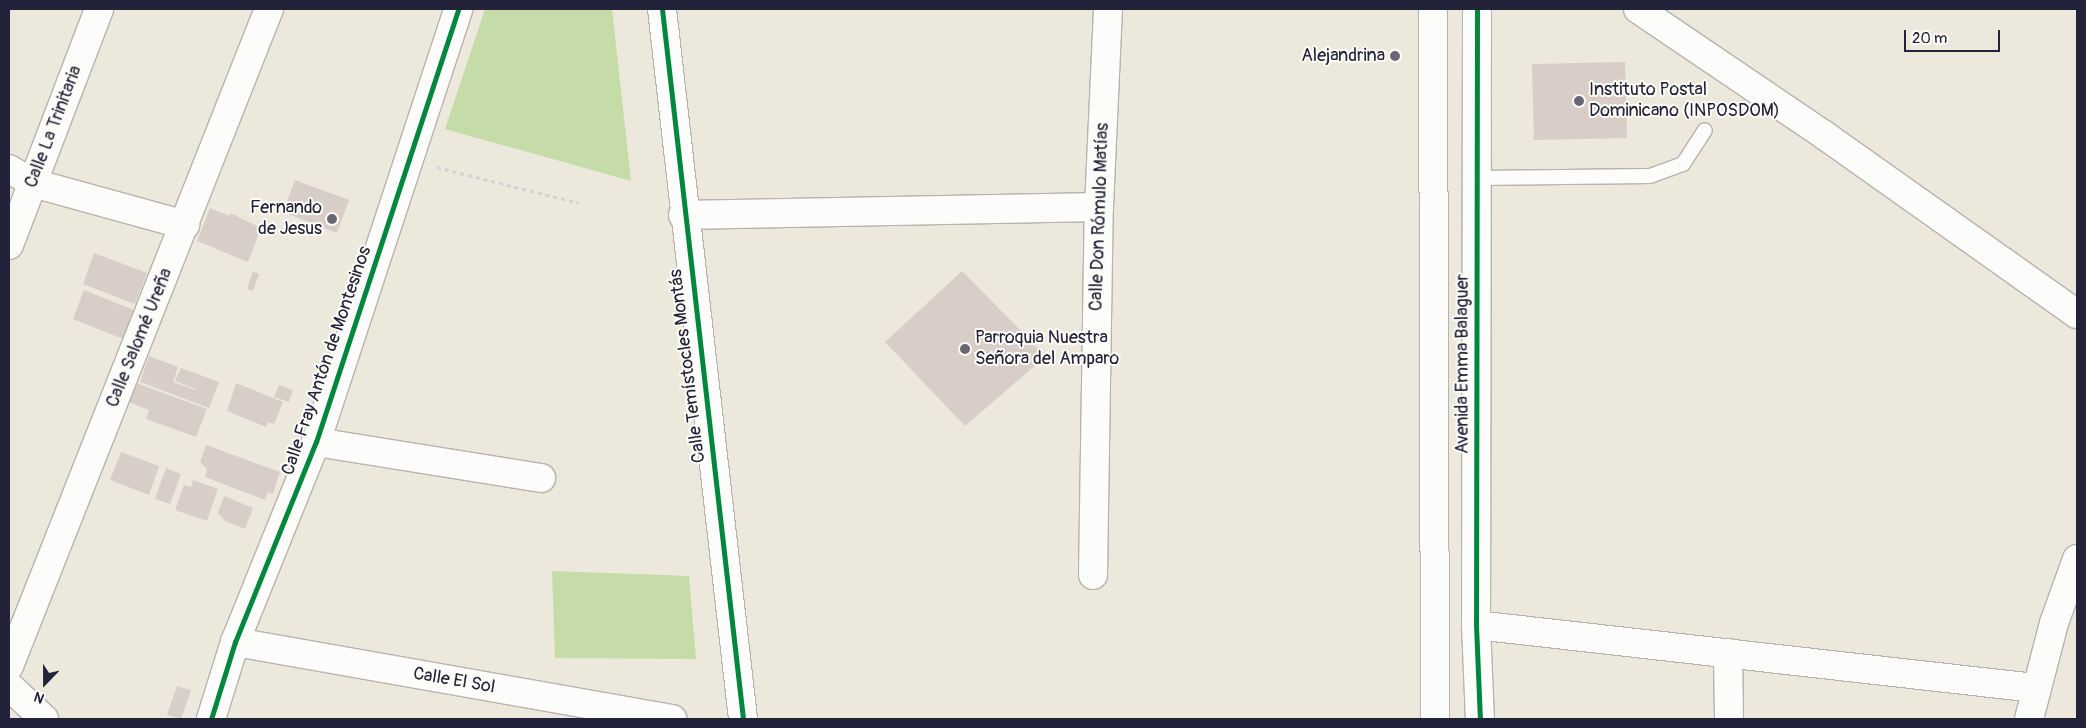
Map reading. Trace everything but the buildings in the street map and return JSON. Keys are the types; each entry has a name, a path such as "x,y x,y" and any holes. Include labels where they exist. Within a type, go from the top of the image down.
{"street":[{"name":"Calle La Trinitaria","path":"9,245 99,9"},
{"name":"Calle Salomé Ureña","path":"9,666 269,9"},
{"name":"Calle Fray Antón de Montesinos","path":"211,719 235,642 316,442 458,9"},
{"name":"Calle Temístocles Montás","path":"662,9 683,215 743,719"},
{"name":"Calle Don Rómulo Matías","path":"1092,575 1099,207 1108,9"},
{"name":"Avenida Emma Balaguer","path":"1433,9 1435,719"},
{"name":"Avenida Emma Balaguer","path":"1477,9 1476,625 1480,719"},
{"path":"1638,9 1824,135 2077,314"},
{"path":"9,170 33,183 185,225"},
{"path":"683,215 1099,207"},
{"path":"316,442 541,478"},
{"path":"2029,719 2035,688 2077,559"},
{"path":"1434,622 1476,625 2035,688"},
{"name":"Calle El Sol","path":"235,642 672,719"},
{"path":"1728,653 1729,719"},
{"path":"9,686 44,719"}],"lane":[{"path":"1477,178 1650,176 1683,164 1705,130"}],"path":[{"path":"409,160 579,203"}],"green space":[{"path":"485,9 612,9 631,181 445,129"},
{"path":"552,571 689,576 696,659 555,658"}],"cycle path":[{"path":"211,719 235,642 316,442 458,9"},
{"path":"662,9 743,719"},
{"path":"1477,9 1476,625 1480,719"}],"place":[{"name":"Alejandrina","path":"1395,56"},
{"name":"Instituto Postal Dominicano (INPOSDOM)","path":"1579,101"},
{"name":"Fernando de Jesus","path":"332,219"},
{"name":"Parroquia Nuestra Señora del Amparo","path":"965,349"}]}
